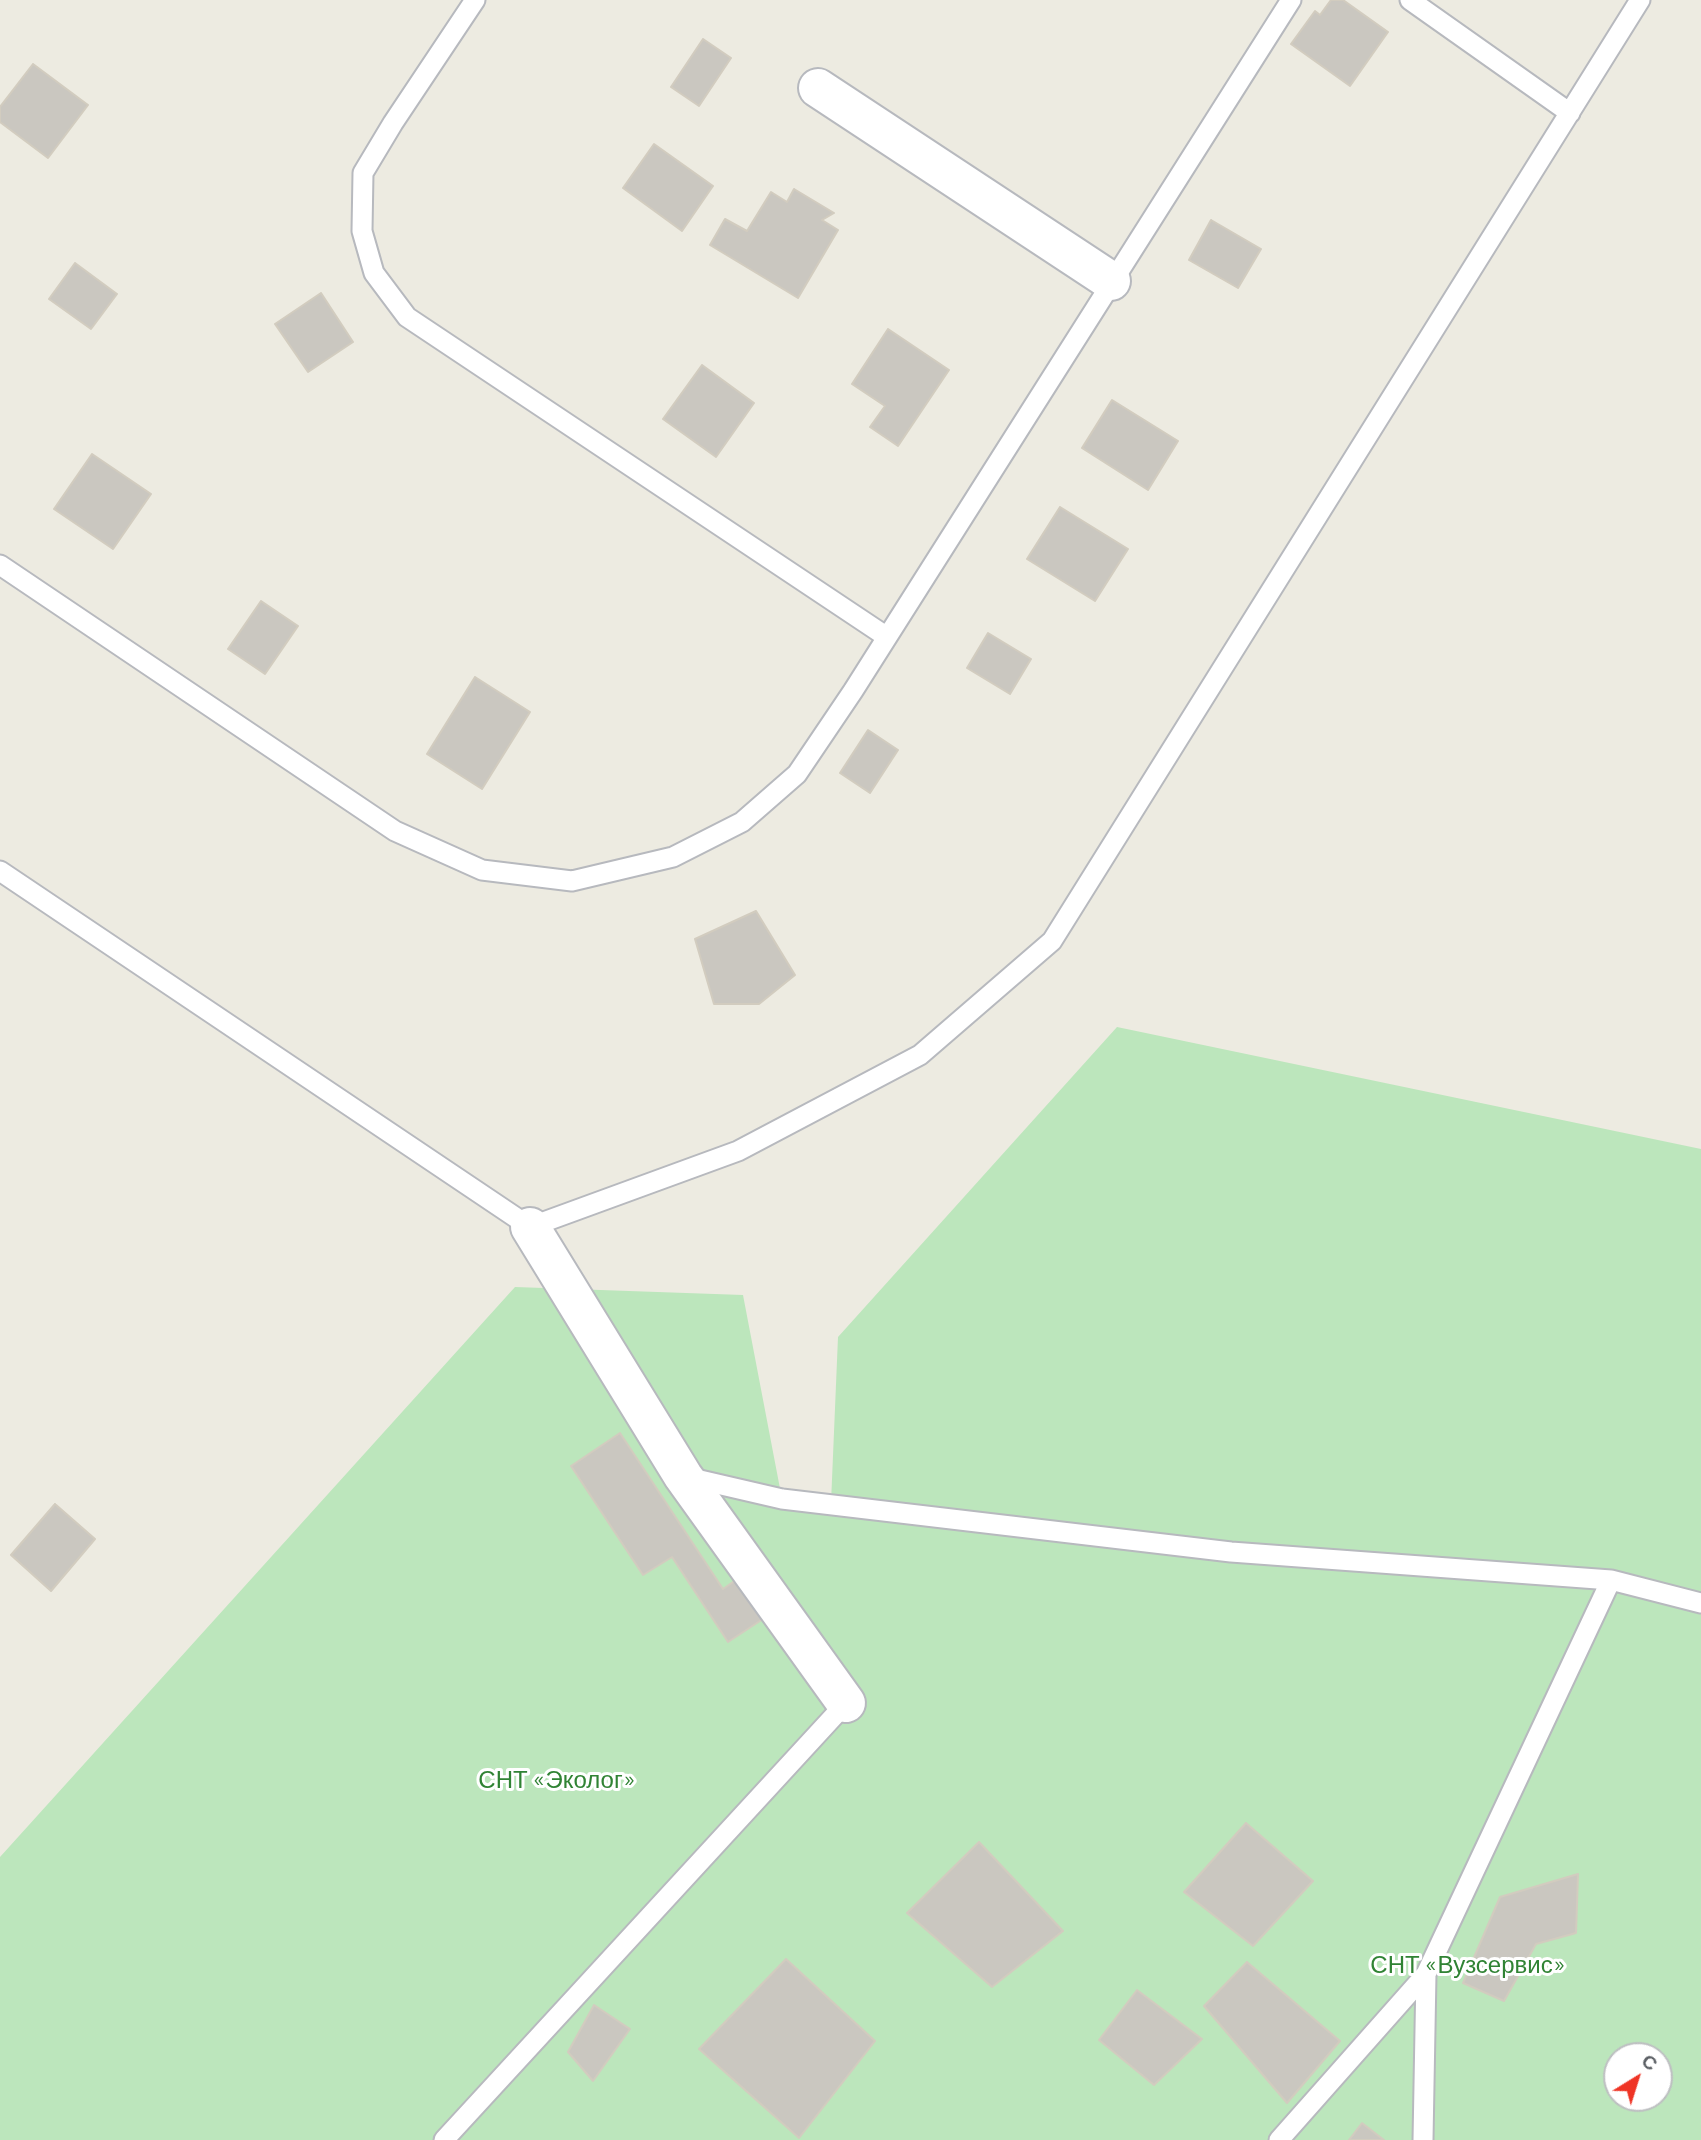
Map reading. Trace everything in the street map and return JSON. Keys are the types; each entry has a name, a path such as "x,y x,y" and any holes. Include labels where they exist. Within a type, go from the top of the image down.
{"street":[{"path":"818,88 1111,281"},
{"path":"530,1227 683,1476 846,1703"}],"lane":[{"path":"475,0 363,173 362,231 374,273 407,317 887,637"},
{"path":"0,565 395,831 482,870 572,881 673,857 742,822 797,774 887,637 1291,0"},
{"path":"1410,0 1570,113"},
{"path":"0,871 530,1227 738,1151 920,1055 1052,941 1640,0"},
{"path":"683,1476 782,1499 1231,1552 1611,1580 1701,1603"},
{"path":"1279,2140 1426,1974 1611,1580"},
{"path":"444,2140 846,1703"},
{"path":"1423,2140 1426,1974"}],"green space":[{"path":"1117,1027 1701,1149 1701,2140 0,2140 0,1857 515,1287 743,1295 782,1499 831,1503 838,1337"}],"building":[{"path":"1331,0 1343,0 1388,32 1350,86 1291,44 1315,11 1320,15"},
{"path":"703,39 731,58 699,106 671,87"},
{"path":"33,64 88,105 48,158 0,122 0,107"},
{"path":"654,144 713,186 682,231 623,188"},
{"path":"794,189 834,213 822,220 838,230 798,298 710,245 725,219 747,231 771,192 787,202"},
{"path":"1211,220 1261,249 1238,288 1189,260"},
{"path":"75,263 117,294 91,329 49,299"},
{"path":"321,293 353,342 308,372 275,324"},
{"path":"888,329 949,370 898,446 870,427 885,406 852,384"},
{"path":"702,365 754,403 716,457 663,419"},
{"path":"1112,400 1178,441 1148,490 1082,448"},
{"path":"92,454 151,494 113,549 54,509"},
{"path":"1060,507 1128,549 1095,601 1027,559"},
{"path":"261,601 298,626 265,674 228,649"},
{"path":"988,633 1031,659 1010,694 967,668"},
{"path":"475,677 530,712 482,789 427,754"},
{"path":"868,730 898,750 870,793 840,773"},
{"path":"756,911 795,975 759,1004 714,1004 695,939"},
{"path":"620,1433 723,1589 740,1577 766,1617 728,1642 672,1557 643,1575 571,1466"},
{"path":"55,1504 95,1539 51,1591 11,1555"},
{"path":"1246,1823 1313,1881 1253,1946 1184,1892"},
{"path":"979,1842 1063,1931 992,1987 907,1913"},
{"path":"1578,1874 1576,1933 1536,1944 1504,2001 1463,1983 1500,1897"},
{"path":"786,1959 875,2041 799,2138 699,2049"},
{"path":"1247,1962 1340,2041 1287,2103 1204,2006"},
{"path":"1137,1990 1202,2039 1154,2085 1099,2040"},
{"path":"594,2005 630,2029 593,2081 568,2052"},
{"path":"1362,2123 1384,2140 1349,2140"}],"park label":[{"name":"СНТ «Эколог»","path":"557,1780"},
{"name":"СНТ «Вузсервис»","path":"1468,1965"}]}
